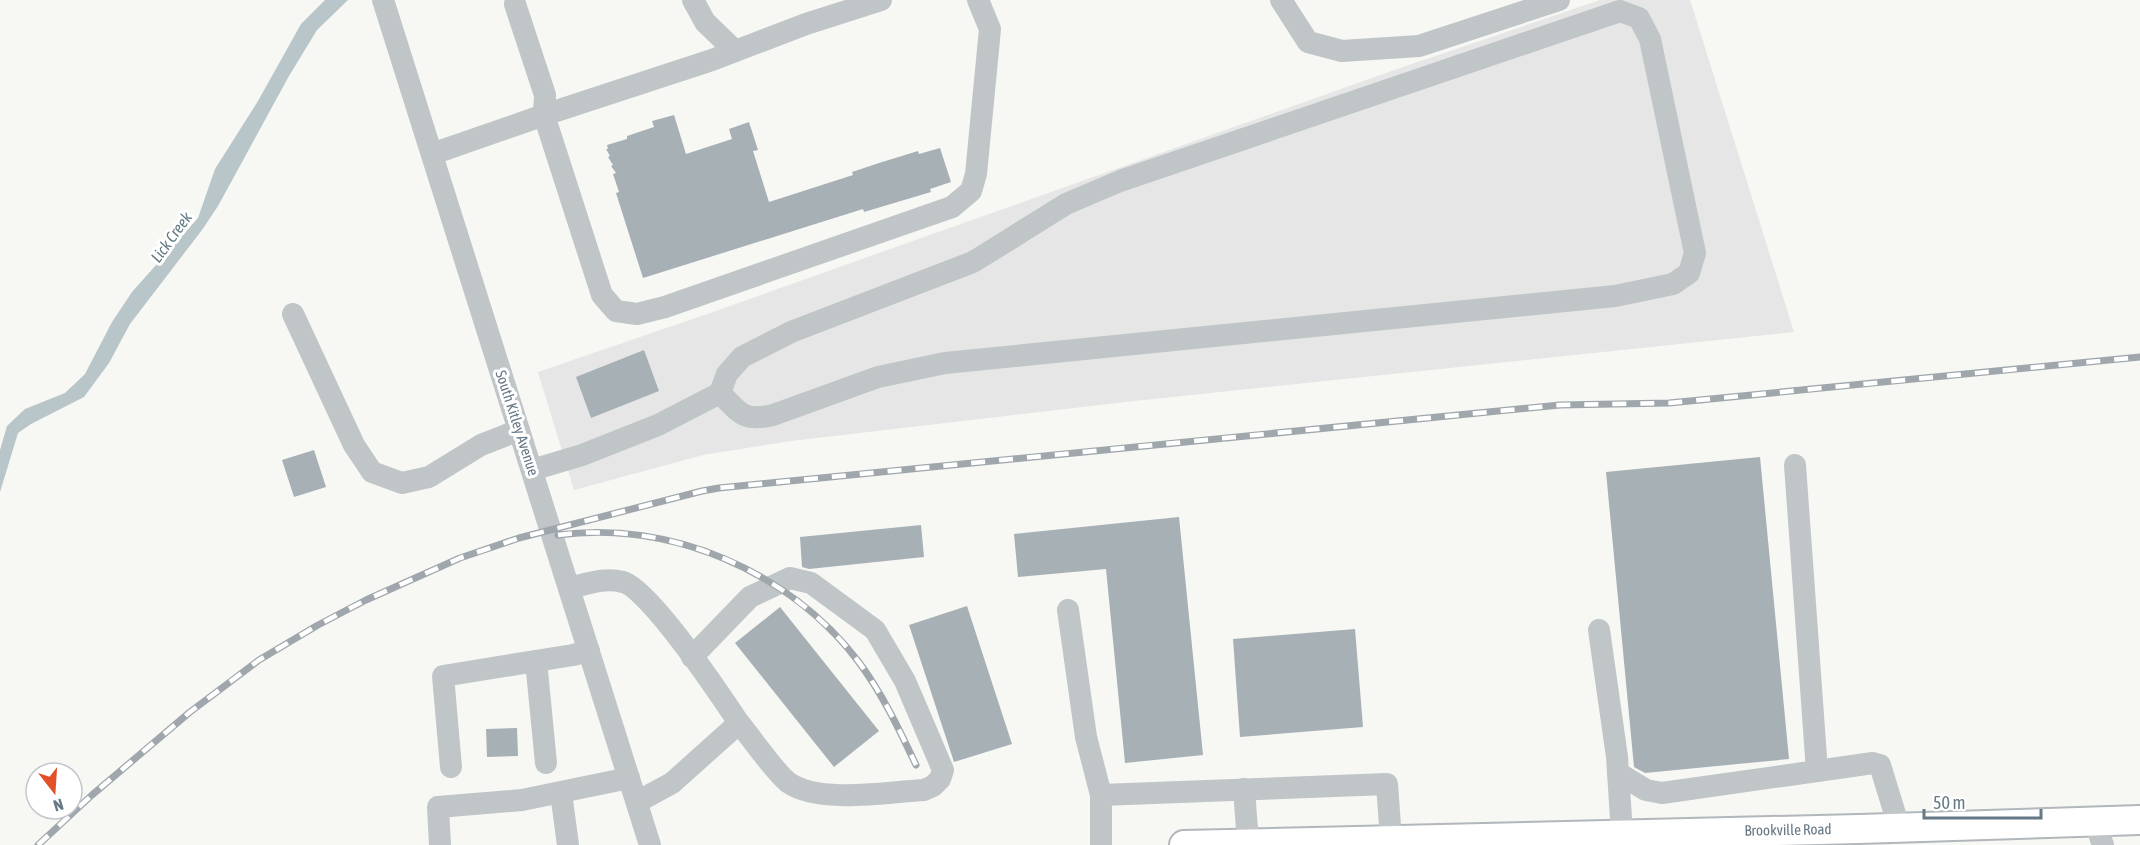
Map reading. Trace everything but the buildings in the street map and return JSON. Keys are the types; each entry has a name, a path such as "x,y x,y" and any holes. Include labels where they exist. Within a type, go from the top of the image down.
{"main road":[{"name":"Brookville Road","path":"1184,845 1576,840 1622,834 1772,838 1862,837 1899,827 2099,833 2140,820"}],"street":[{"path":"693,0 705,22 735,51"},
{"path":"432,154 881,0"},
{"path":"515,4 545,95 544,115 602,295 616,311 637,314 666,307 952,207 971,191 976,174 990,29 978,0"},
{"path":"1281,0 1308,42 1342,51 1419,46 1559,0"},
{"name":"South Kitley Avenue","path":"383,1 650,845"},
{"path":"532,470 582,455 658,425 720,393 727,374 742,357 791,332 972,262 1066,204 1120,181 1620,11 1640,18 1650,39 1695,253 1689,273 1673,284 1615,296 945,363 878,377 759,418 743,416 720,393"},
{"path":"293,314 354,445 372,472 402,483 429,477 481,445 519,430"},
{"path":"1795,465 1817,771"},
{"path":"569,588 606,579 626,582 647,598 787,782 820,795 924,790 933,786 940,779 943,770 905,681 875,630 811,583 790,578 750,597 692,657"},
{"path":"1068,610 1086,737 1101,795 1101,845"},
{"path":"1599,630 1618,773 1622,834"},
{"path":"451,767 443,676 589,651"},
{"path":"536,661 546,763"},
{"path":"637,802 672,783 740,723"},
{"path":"1618,773 1646,790 1662,793 1874,763 1880,765 1899,827"},
{"path":"440,845 438,807 522,800 629,778"},
{"path":"1101,795 1387,784 1376,842"},
{"path":"1244,789 1248,843"},
{"path":"561,793 568,845"}],"shaded area":[{"name":"Lick Creek","path":"325,0 348,0 317,30 289,76 218,206 130,324 109,363 84,397 18,433 0,492 0,450 7,426 25,409 65,393 85,374 112,322 132,292 198,218 215,169 258,101 301,24"},
{"path":"1600,0 1690,0 1794,332 1125,402 791,441 703,455 574,490 538,372 1403,67"}],"railway":[{"path":"38,845 92,795 190,712 259,660 318,625 366,600 460,558 519,538 702,491 1560,405 1669,403 2140,357"},
{"path":"558,535 600,532 642,536 684,545 724,559 762,578 798,601 830,629 867,673 897,725 916,765"}]}
